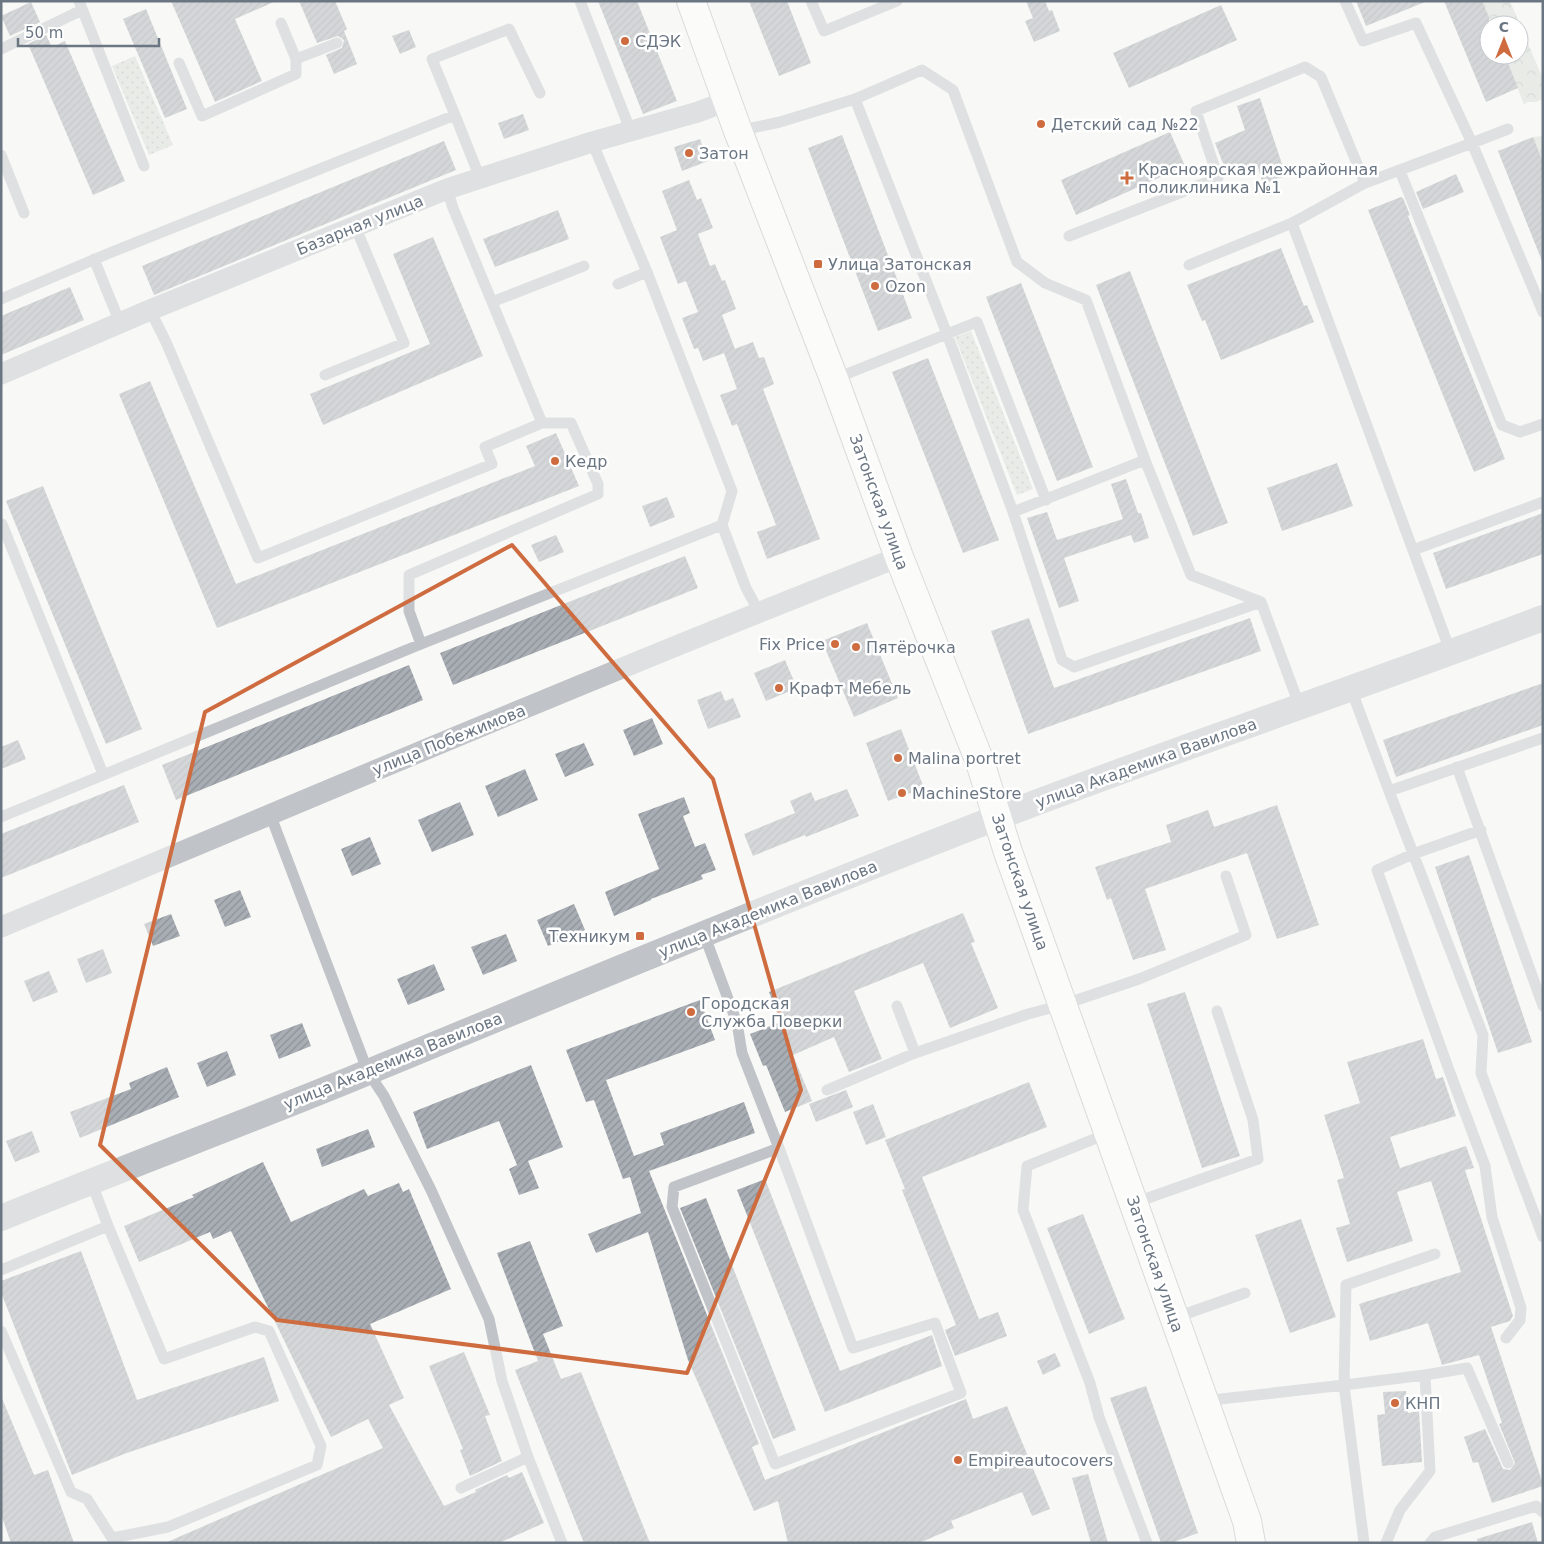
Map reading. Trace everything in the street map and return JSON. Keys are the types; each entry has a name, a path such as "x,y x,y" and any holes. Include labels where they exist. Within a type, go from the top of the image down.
{"main road":[{"name":"Затонская улица","path":"691,1 738,131 834,379 899,557 980,762 1062,1005 1246,1521 1251,1543"}],"street":[{"name":"Базарная улица","path":"1,374 150,310 448,189 592,142 698,112 727,101"},
{"name":"улица Побежимова","path":"1,926 759,612 899,557"},
{"name":"улица Академика Вавилова","path":"1,1218 368,1072 704,934 998,818 1176,751 1543,618"}],"lane":[{"path":"580,1 631,132"},
{"path":"812,1 824,31 897,1"},
{"path":"1345,1 1363,42 1416,23 1472,143 1543,312"},
{"path":"1,49 81,6 144,166"},
{"path":"179,63 202,116 296,74 296,59 281,23"},
{"path":"480,178 432,59 509,29 540,93"},
{"path":"296,59 336,43"},
{"path":"1069,236 1218,178 1196,111 1305,66 1321,77 1364,183"},
{"path":"738,131 780,122 854,99 922,70 953,90 1017,262 1045,283 1086,300 1145,460 1191,575 1261,602 1300,707"},
{"path":"854,99 947,334 1013,512 1062,660 1074,667 1261,602"},
{"path":"1,299 455,115"},
{"path":"1189,265 1292,223 1364,183 1508,129"},
{"path":"592,142 647,272 732,491 722,525 746,588 759,612"},
{"path":"1,155 24,213"},
{"path":"1400,170 1502,425 1520,432 1543,424"},
{"path":"448,189 453,208 542,423"},
{"path":"1292,223 1414,550 1450,653"},
{"path":"326,375 404,342 355,226"},
{"path":"94,260 120,323"},
{"path":"492,302 584,266"},
{"path":"618,284 647,272"},
{"path":"150,310 166,342 258,558 492,464 484,447 542,423 570,423 598,484 598,494 409,575 409,611 421,644"},
{"path":"834,379 977,322 1046,500"},
{"path":"1013,512 1145,460"},
{"path":"1414,550 1543,502"},
{"path":"2,524 103,774"},
{"path":"1,817 421,644 722,525"},
{"path":"1351,689 1483,1035 1481,1073 1543,1237"},
{"path":"1390,791 1543,738"},
{"path":"1457,767 1543,1006"},
{"path":"270,814 368,1072 384,1096 431,1190 489,1320 502,1381 528,1457 562,1543"},
{"path":"1481,830 1414,854 1377,870 1449,1070 1486,1166 1492,1217 1521,1308 1520,1320 1506,1338"},
{"path":"827,1090 915,1053 1028,1014 1062,1005 1140,979 1246,935 1226,876"},
{"path":"704,934 737,1024 742,1053 778,1148 853,1348 935,1323 961,1393 775,1464 672,1207 674,1187 778,1148"},
{"path":"897,1006 915,1053"},
{"path":"1134,1203 1258,1159 1253,1120 1217,1011"},
{"path":"1109,1133 1027,1166 1023,1210 1090,1383 1099,1417 1147,1542"},
{"path":"1,1331 71,1492 87,1499 112,1538 168,1527 317,1466 321,1446 270,1331 255,1327 164,1359 91,1181"},
{"path":"1,1270 108,1226"},
{"path":"1364,1543 1344,1385 1346,1285 1435,1254"},
{"path":"1174,1318 1245,1293"},
{"path":"1203,1401 1425,1375 1467,1368 1508,1463"},
{"path":"1386,1543 1400,1510 1430,1471 1425,1375"},
{"path":"461,1488 528,1457"},
{"path":"1430,1543 1435,1537 1536,1506 1543,1512"}],"highlighted area":[{"path":"512,545 713,779 801,1090 687,1373 277,1320 100,1145 205,712"}],"green space":[{"path":"1482,1 1510,1 1516,15 1488,15"},
{"path":"1529,46 1543,79 1543,99 1536,102 1527,102 1524,105 1509,65 1529,65"},
{"path":"135,56 173,145 149,155 112,66"},
{"path":"1543,136 1543,162 1533,137"},
{"path":"971,331 1033,489 1017,495 955,337"}],"building":[{"path":"171,1 276,1 235,19 262,81 215,102"},
{"path":"299,1 335,1 347,29 344,31 357,64 334,74 326,55 342,48 344,40 338,36 317,43"},
{"path":"598,1 637,1 677,101 643,114"},
{"path":"749,1 787,1 811,63 779,76"},
{"path":"1026,1 1045,1 1049,11 1052,10 1060,31 1034,42 1025,21 1033,18"},
{"path":"1356,1 1425,1 1425,2 1366,26"},
{"path":"1444,1 1482,1 1488,15 1479,15 1479,65 1509,65 1518,88 1486,102"},
{"path":"31,2 40,22 10,36 1,16"},
{"path":"1221,5 1237,40 1129,88 1113,53"},
{"path":"146,9 187,109 165,118 123,19"},
{"path":"409,30 416,47 400,54 392,36"},
{"path":"46,35 52,47 65,41 125,181 93,195 28,44"},
{"path":"1260,98 1286,176 1263,184 1257,164 1228,176 1215,143 1245,130 1237,106"},
{"path":"523,114 529,130 504,139 498,123"},
{"path":"1170,132 1185,166 1076,215 1061,180"},
{"path":"842,135 912,318 878,331 808,148"},
{"path":"1533,137 1543,162 1542,261 1498,151"},
{"path":"700,139 708,161 682,171 674,147"},
{"path":"444,141 456,170 154,295 142,266"},
{"path":"1456,174 1464,192 1423,209 1416,192"},
{"path":"689,180 697,200 701,198 713,228 698,234 710,266 715,264 722,281 725,280 736,309 722,315 735,349 703,361 698,348 694,349 682,318 698,312 686,281 678,284 660,237 677,230 662,191"},
{"path":"1401,197 1410,215 1408,216 1505,459 1474,472 1368,210"},
{"path":"558,210 569,239 495,267 483,239"},
{"path":"433,237 483,356 323,425 310,394 430,344 393,254"},
{"path":"1281,248 1304,306 1307,305 1314,322 1221,360 1205,320 1202,321 1187,285"},
{"path":"1130,271 1228,523 1193,536 1096,285"},
{"path":"1021,283 1093,467 1057,481 986,297"},
{"path":"70,287 84,320 1,355 1,316"},
{"path":"753,342 759,358 764,357 774,384 763,389 820,539 767,559 757,532 776,525 737,424 732,426 720,395 737,389 724,353"},
{"path":"928,358 999,540 963,553 892,372"},
{"path":"150,381 236,584 535,466 526,446 556,433 579,486 217,628 119,394"},
{"path":"1337,463 1353,506 1282,531 1267,488"},
{"path":"1126,479 1138,513 1141,513 1149,538 1134,543 1131,535 1064,558 1079,601 1059,608 1027,518 1047,512 1057,540 1123,519 1111,484"},
{"path":"43,486 142,729 106,744 6,501"},
{"path":"667,497 675,517 650,527 642,506"},
{"path":"1543,513 1543,554 1446,589 1433,553"},
{"path":"556,535 564,552 539,562 531,545"},
{"path":"685,556 698,588 453,685 440,653"},
{"path":"1029,618 1054,688 1250,618 1261,651 1028,734 991,631"},
{"path":"867,623 898,698 854,717 822,641"},
{"path":"785,660 797,688 766,701 754,673"},
{"path":"409,665 423,700 176,800 162,765"},
{"path":"1543,683 1543,725 1396,777 1383,740"},
{"path":"721,691 725,701 733,698 741,717 708,729 697,700"},
{"path":"652,718 663,744 634,756 623,730"},
{"path":"901,729 924,788 888,801 866,743"},
{"path":"18,740 26,759 1,769 1,747"},
{"path":"584,743 594,765 565,777 555,754"},
{"path":"525,769 538,800 498,817 485,786"},
{"path":"124,785 139,822 1,878 1,834"},
{"path":"847,789 859,816 753,856 744,834 795,813 790,801 811,792 815,801"},
{"path":"684,797 690,813 683,816 695,847 705,843 716,870 701,875 703,879 614,916 605,892 659,869 638,814"},
{"path":"460,802 474,835 432,852 418,820"},
{"path":"1277,805 1319,925 1277,939 1247,853 1145,889 1166,950 1133,960 1111,898 1107,900 1095,867 1171,842 1166,825 1208,810 1214,827"},
{"path":"370,837 381,864 352,876 341,849"},
{"path":"1469,855 1532,1042 1498,1053 1435,867"},
{"path":"240,890 251,917 225,927 214,900"},
{"path":"574,904 585,930 548,946 537,920"},
{"path":"963,913 975,942 971,943 998,1008 950,1028 923,963 854,991 882,1059 849,1072 834,1037 793,1055 812,1101 785,1112 766,1065 763,1066 750,1034 781,1022 769,992"},
{"path":"171,914 180,936 153,946 144,924"},
{"path":"506,934 517,961 483,975 471,947"},
{"path":"103,949 112,973 86,983 77,959"},
{"path":"434,964 445,990 408,1005 397,979"},
{"path":"49,971 58,992 33,1002 24,981"},
{"path":"1185,992 1240,1156 1202,1168 1147,1004"},
{"path":"700,1000 715,1040 606,1080 634,1156 664,1145 660,1133 744,1102 755,1133 649,1171 759,1444 752,1447 765,1480 966,1399 973,1419 1007,1406 1050,1509 1032,1516 1022,1492 951,1521 954,1528 919,1543 788,1543 778,1501 754,1511 688,1360 648,1232 596,1253 588,1234 641,1213 630,1177 623,1179 594,1100 586,1102 566,1050"},
{"path":"302,1023 311,1046 279,1059 270,1035"},
{"path":"1423,1039 1436,1079 1443,1077 1456,1116 1390,1137 1400,1168 1466,1146 1474,1168 1465,1170 1513,1316 1510,1321 1491,1327 1543,1484 1543,1486 1492,1503 1478,1462 1473,1463 1464,1437 1485,1429 1503,1469 1510,1470 1515,1463 1499,1424 1502,1423 1479,1355 1442,1365 1428,1323 1370,1341 1359,1304 1461,1272 1431,1181 1397,1192 1413,1241 1347,1262 1336,1228 1350,1224 1337,1180 1344,1178 1324,1115 1360,1103 1347,1062"},
{"path":"227,1051 236,1075 207,1087 197,1063"},
{"path":"531,1065 563,1147 528,1161 539,1188 519,1195 509,1169 517,1165 499,1121 427,1149 413,1112"},
{"path":"167,1067 179,1097 80,1138 70,1112 131,1089 129,1083"},
{"path":"1029,1082 1047,1127 922,1177 979,1319 998,1312 1007,1336 955,1356 945,1330 956,1325 902,1190 905,1189 885,1140"},
{"path":"846,1090 853,1107 816,1122 809,1104"},
{"path":"873,1104 886,1137 866,1145 853,1112"},
{"path":"368,1129 375,1147 322,1167 316,1149"},
{"path":"32,1131 40,1152 15,1162 6,1141"},
{"path":"263,1162 291,1222 364,1189 368,1196 399,1183 403,1192 409,1189 451,1289 370,1324 404,1398 389,1405 444,1506 476,1492 475,1490 507,1475 509,1478 522,1472 544,1523 499,1543 165,1543 383,1448 368,1419 331,1437 231,1231 213,1239 210,1232 139,1262 124,1226 194,1197 192,1195"},
{"path":"765,1179 840,1371 932,1335 942,1366 825,1412 737,1190"},
{"path":"706,1198 796,1430 773,1439 680,1208"},
{"path":"1083,1214 1125,1319 1089,1334 1047,1228"},
{"path":"1301,1219 1336,1317 1290,1333 1255,1235"},
{"path":"530,1241 563,1326 543,1334 561,1379 581,1372 650,1543 584,1543 515,1370 538,1361 497,1253"},
{"path":"81,1251 137,1400 264,1357 279,1401 124,1454 72,1475 1,1292 1,1281"},
{"path":"464,1352 490,1415 485,1416 502,1461 470,1476 460,1450 463,1449 429,1366"},
{"path":"1055,1353 1061,1366 1043,1375 1037,1361"},
{"path":"1146,1386 1198,1533 1171,1543 1161,1543 1110,1398"},
{"path":"1406,1391 1408,1413 1419,1411 1422,1462 1382,1466 1377,1415 1385,1414 1383,1392"},
{"path":"1,1396 34,1475 48,1470 74,1543 11,1543 1,1514"},
{"path":"1088,1474 1108,1543 1091,1543 1072,1478"},
{"path":"1532,1522 1538,1543 1478,1543 1477,1539"}],"place":[{"name":"СДЭК","path":"625,41"},
{"name":"Детский сад №22","path":"1041,124"},
{"name":"Затон","path":"689,153"},
{"name":"Красноярская межрайонная поликлиника №1","path":"1127,178"},
{"name":"Улица Затонская","path":"818,264"},
{"name":"Ozon","path":"875,286"},
{"name":"Кедр","path":"555,461"},
{"name":"Fix Price","path":"835,644"},
{"name":"Пятёрочка","path":"856,647"},
{"name":"Крафт Мебель","path":"779,688"},
{"name":"Malina portret","path":"898,758"},
{"name":"MachineStore","path":"902,793"},
{"name":"Техникум","path":"640,936"},
{"name":"Городская Служба Поверки","path":"691,1012"},
{"name":"КНП","path":"1395,1403"},
{"name":"Empireautocovers","path":"958,1460"}]}
